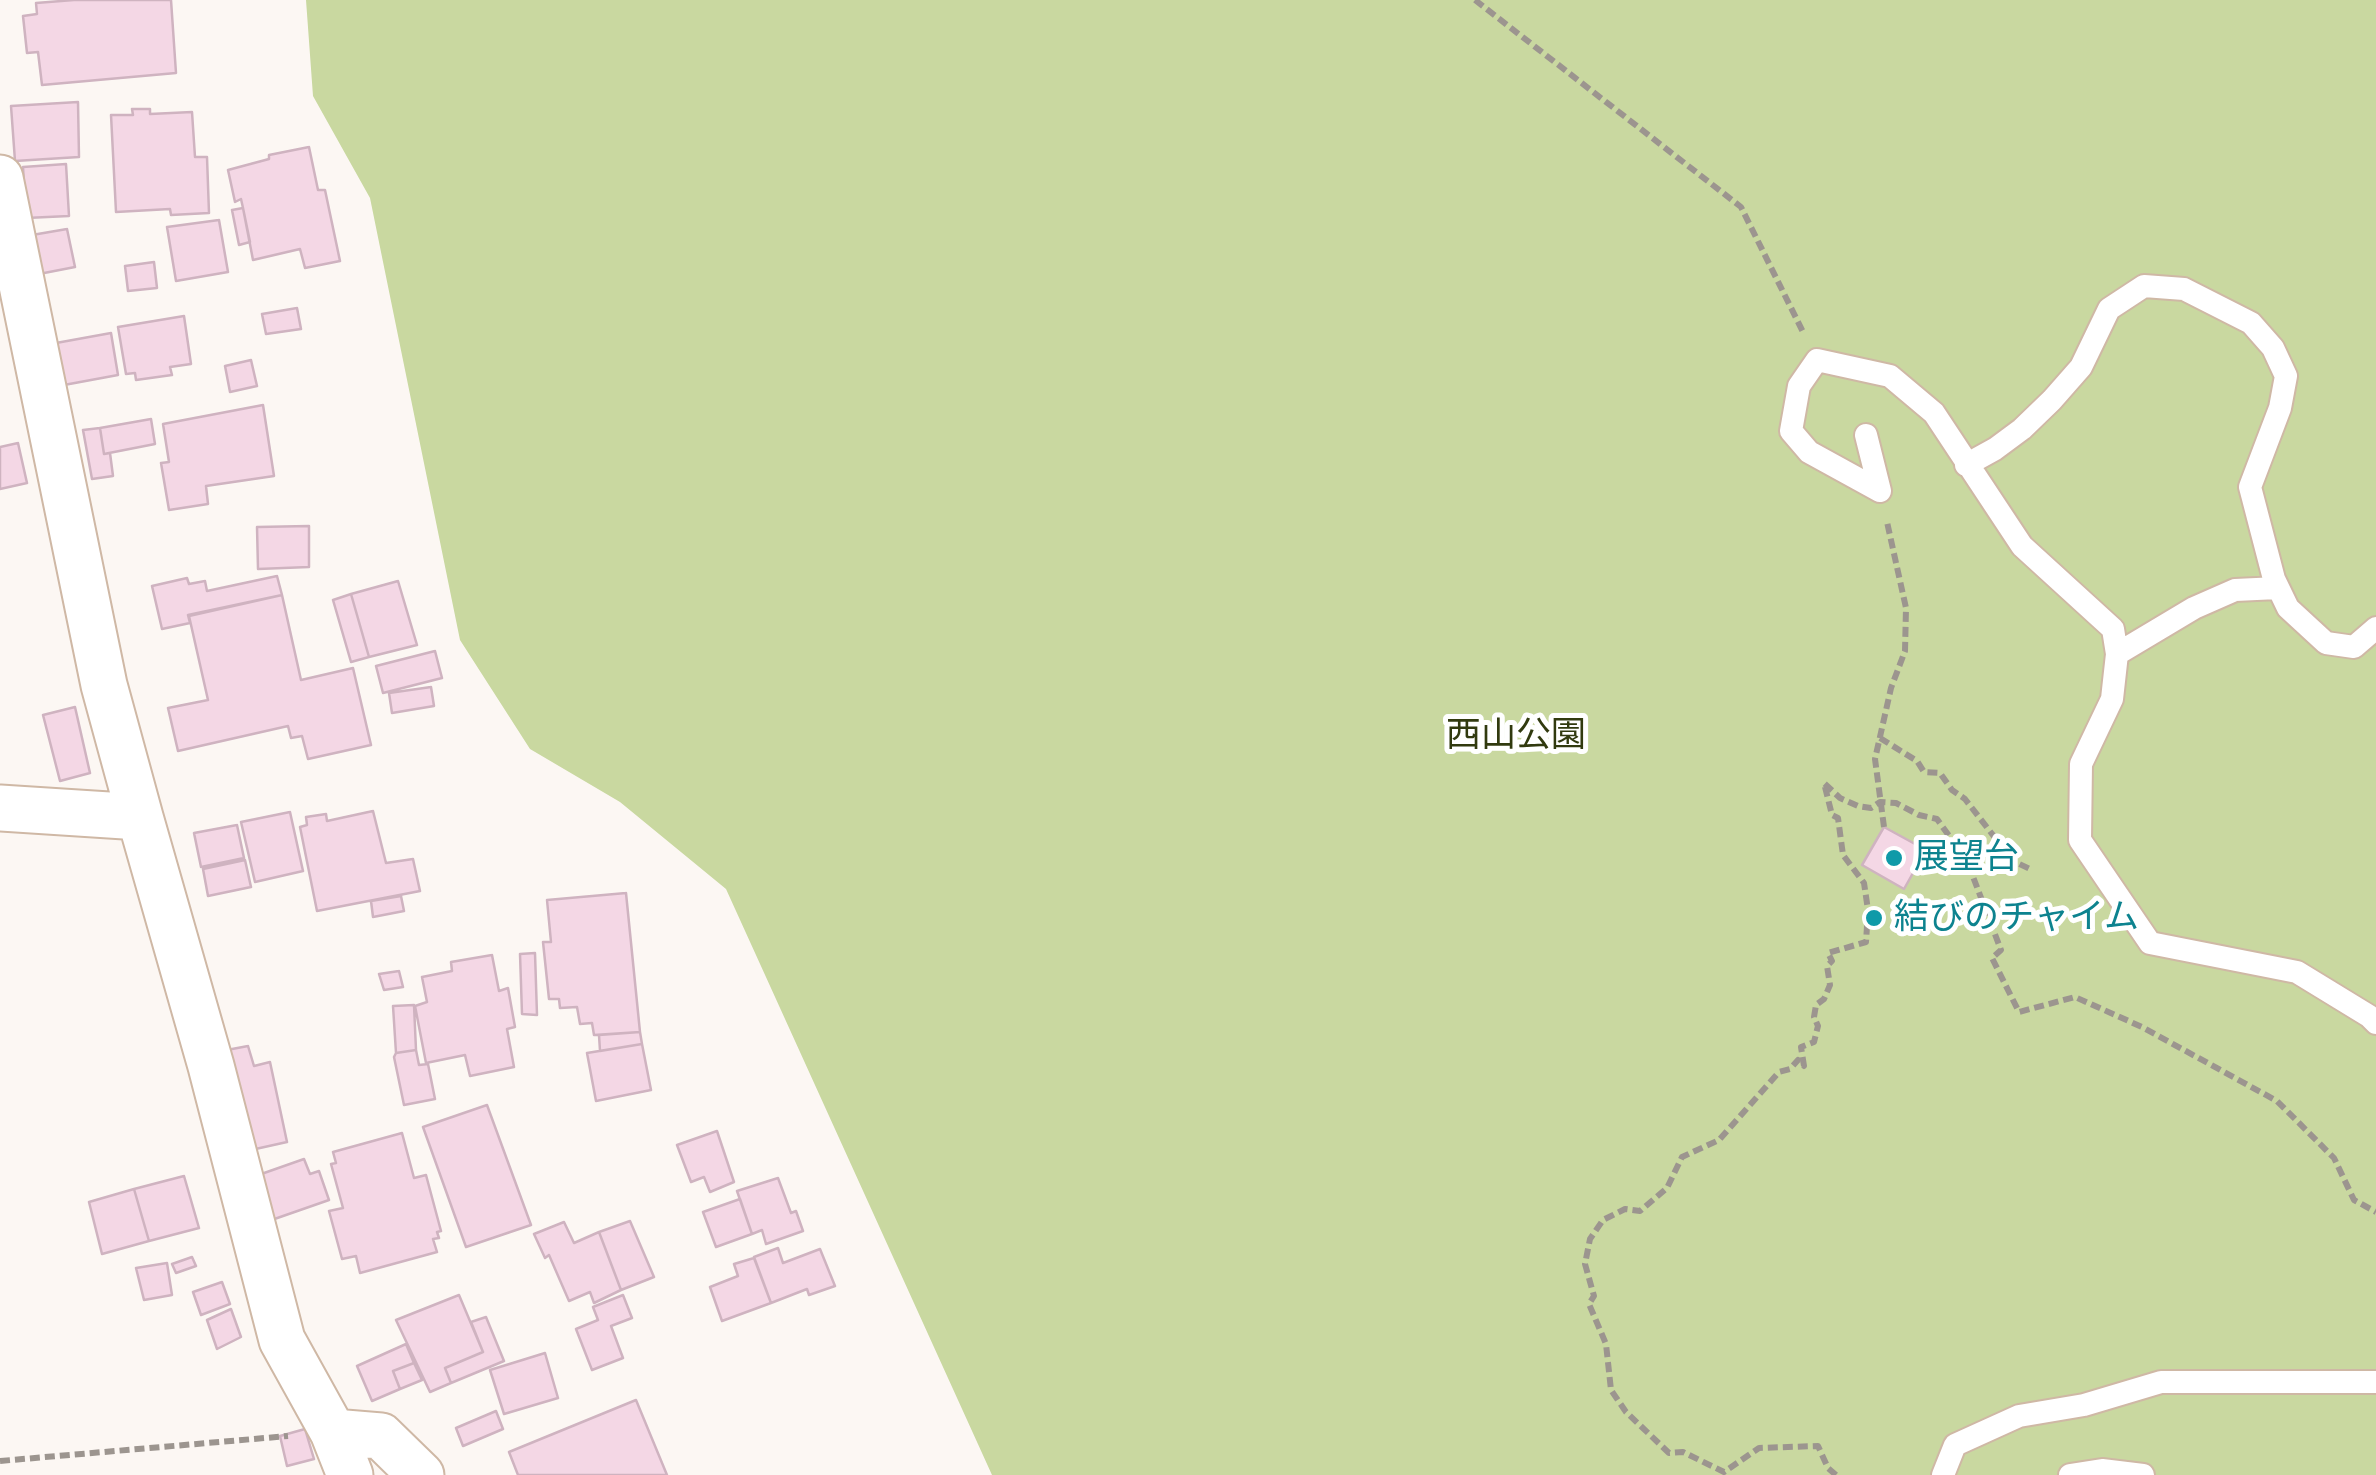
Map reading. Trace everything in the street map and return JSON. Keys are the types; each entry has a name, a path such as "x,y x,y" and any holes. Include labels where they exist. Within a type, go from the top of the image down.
{"street":[{"path":"0,178 104,685 212,1066 282,1340 333,1432 350,1475"},
{"path":"0,808 140,817"},
{"path":"333,1432 380,1436 420,1475"}],"lane":[{"path":"1966,464 2022,430 2052,400 2081,367 2109,309 2144,286 2184,289 2251,323 2274,348 2286,376 2280,408 2250,486 2278,588 2288,608 2326,643 2354,647 2376,628"},
{"path":"1880,491 1809,452 1791,431 1799,386 1817,360 1890,376 1934,412 2022,546 2113,629 2117,654 2112,699 2081,764 2080,840 2150,943 2297,972 2376,1023"},
{"path":"1866,435 1880,491"},
{"path":"2117,654 2194,608 2235,590 2278,588"},
{"path":"1943,1475 1955,1445 2019,1416 2084,1406 2160,1382 2376,1382"},
{"path":"2070,1475 2102,1470 2143,1475"}],"path":[{"path":"1475,0 1741,207 1817,360"},
{"path":"1880,491 1906,608 1905,651 1891,688 1874,760 1884,826"},
{"path":"1880,738 1918,761 1924,772 1940,774 1965,799 2012,861 2030,868"},
{"path":"1836,1475 1828,1468 1818,1446 1759,1448 1724,1472 1683,1452 1669,1453 1626,1412 1611,1390 1606,1344 1589,1304 1594,1296 1585,1264 1590,1239 1603,1220 1625,1209 1640,1211 1667,1188 1682,1157 1719,1140 1779,1072 1790,1069 1798,1060 1804,1066 1801,1047 1814,1042 1818,1026 1814,1018 1816,1004 1824,1000 1830,984 1827,966 1832,961 1828,953 1866,942 1868,910 1864,883 1843,855 1838,818 1832,815 1824,783 1840,798 1858,806 1871,808 1880,802 1896,803 1937,819 1967,860 2001,950 1992,958 2019,1012 2075,998 2142,1027 2276,1101 2334,1158 2354,1200 2376,1212"},
{"path":"0,1461 333,1432"}],"green space":[{"name":"西山公園","path":"306,0 2376,0 2376,1475 992,1475 726,889 620,802 530,749 460,640 370,198 313,96"}],"building":[{"path":"171,0 176,73 42,85 38,52 27,53 23,16 37,14 36,3"},
{"path":"78,102 79,157 15,161 11,106"},
{"path":"132,109 150,109 150,114 192,112 195,157 207,157 209,213 171,215 170,209 116,212 111,115 133,115"},
{"path":"309,147 318,190 325,190 340,261 305,268 300,249 253,260 241,199 235,202 228,170 269,159 269,155"},
{"path":"66,164 69,216 26,218 23,167"},
{"path":"243,208 250,242 239,245 232,210"},
{"path":"219,220 228,272 176,281 167,227"},
{"path":"67,229 75,267 39,274 32,235"},
{"path":"154,262 157,288 128,291 125,266"},
{"path":"297,308 301,329 266,334 262,314"},
{"path":"184,316 191,364 170,367 172,375 136,380 135,373 126,374 118,327"},
{"path":"111,333 118,375 64,385 56,343"},
{"path":"251,360 257,386 230,392 225,366"},
{"path":"263,405 274,476 206,486 208,504 169,510 161,463 169,462 163,424"},
{"path":"151,419 155,444 104,454 100,428"},
{"path":"100,428 104,454 110,453 113,476 92,479 83,430"},
{"path":"18,443 27,483 0,489 0,447"},
{"path":"309,526 309,567 258,569 257,527"},
{"path":"277,576 282,595 188,615 190,623 162,629 152,586 187,578 189,584 205,581 207,591"},
{"path":"398,581 417,645 369,657 351,594"},
{"path":"351,594 369,657 351,662 333,600"},
{"path":"282,595 301,680 353,668 371,745 308,759 302,736 291,738 288,726 178,751 168,708 208,700 189,616"},
{"path":"435,651 442,678 383,693 376,666"},
{"path":"431,687 434,706 392,713 389,693"},
{"path":"75,707 90,773 60,781 43,715"},
{"path":"373,811 386,863 413,859 420,891 317,911 300,827 307,825 306,817 326,814 327,821"},
{"path":"290,812 303,871 255,882 241,822"},
{"path":"237,825 244,858 201,867 194,833"},
{"name":"展望台","path":"1884,827 1926,850 1904,889 1862,865"},
{"path":"245,860 251,887 208,896 203,869"},
{"path":"626,893 640,1032 594,1035 592,1023 580,1024 577,1007 560,1008 559,999 549,999 543,942 551,942 547,900"},
{"path":"401,896 404,911 373,917 371,901"},
{"path":"535,953 537,1015 522,1014 520,954"},
{"path":"492,955 499,991 508,988 515,1027 507,1029 514,1067 470,1076 465,1055 426,1063 415,1006 427,1002 422,977 452,971 451,962"},
{"path":"399,971 403,987 384,990 379,974"},
{"path":"414,1005 416,1050 396,1053 393,1006"},
{"path":"640,1032 642,1044 600,1051 599,1035"},
{"path":"642,1044 651,1090 596,1101 587,1053"},
{"path":"248,1046 254,1066 270,1062 287,1142 233,1154 211,1053"},
{"path":"416,1050 419,1065 428,1064 435,1099 404,1105 394,1057 396,1053"},
{"path":"487,1105 531,1225 466,1247 423,1127"},
{"path":"717,1131 734,1182 710,1192 704,1177 691,1182 677,1145"},
{"path":"402,1133 414,1178 426,1175 441,1231 437,1232 439,1238 433,1239 437,1252 360,1273 356,1256 342,1259 329,1211 343,1208 331,1164 336,1163 333,1152"},
{"path":"304,1159 310,1174 319,1171 329,1200 263,1223 247,1179"},
{"path":"184,1176 199,1228 149,1241 134,1189"},
{"path":"778,1178 791,1213 796,1211 803,1231 766,1244 762,1230 752,1234 737,1191"},
{"path":"134,1189 149,1241 102,1254 89,1202"},
{"path":"740,1199 752,1234 716,1247 703,1212"},
{"path":"630,1221 654,1277 621,1290 599,1232"},
{"path":"564,1222 574,1243 599,1232 621,1290 594,1303 590,1292 569,1301 549,1255 545,1258 534,1234"},
{"path":"778,1248 783,1263 820,1249 835,1286 809,1295 807,1289 771,1303 754,1257"},
{"path":"192,1257 196,1266 176,1273 172,1264"},
{"path":"754,1258 771,1303 722,1321 710,1287 738,1276 734,1264"},
{"path":"167,1263 172,1295 144,1300 136,1268"},
{"path":"222,1282 230,1304 201,1315 193,1292"},
{"path":"459,1295 483,1352 445,1368 451,1383 430,1392 396,1320"},
{"path":"623,1295 632,1318 611,1326 623,1358 592,1370 576,1329 598,1320 593,1307"},
{"path":"231,1309 241,1337 217,1349 207,1320"},
{"path":"486,1317 504,1361 451,1383 445,1368 483,1352 471,1322"},
{"path":"406,1344 414,1363 393,1371 400,1389 372,1401 357,1366"},
{"path":"545,1353 558,1398 504,1414 490,1370"},
{"path":"414,1363 422,1380 400,1389 393,1371"},
{"path":"636,1400 667,1475 518,1475 509,1452"},
{"path":"496,1411 503,1429 463,1446 456,1428"},
{"path":"305,1429 314,1459 287,1466 280,1436"}],"place":[{"name":"展望台","path":"1894,858"},
{"name":"結びのチャイム","path":"1874,918"}]}
